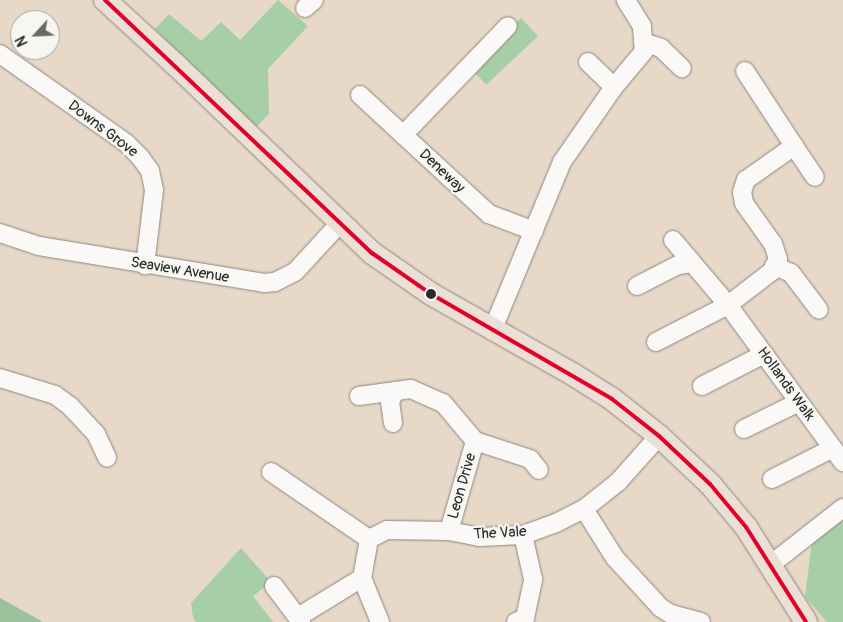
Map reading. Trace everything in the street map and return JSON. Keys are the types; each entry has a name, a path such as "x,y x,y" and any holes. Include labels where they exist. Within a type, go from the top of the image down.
{"main road":[{"path":"105,0 372,252 416,284 612,399 659,436 710,484 746,527 806,622"}],"street":[{"path":"492,330 562,162 614,87 644,51 642,26 626,0"},
{"path":"403,135 508,26"},
{"path":"643,42 661,48 682,68"},
{"name":"Downs Grove","path":"0,54 140,156 150,171 154,190 145,265"},
{"path":"588,62 614,87"},
{"path":"745,70 815,177"},
{"name":"Deneway","path":"360,95 489,214 534,231"},
{"path":"656,342 728,305 772,271 778,259 773,244 744,203 742,192 746,180 794,146"},
{"name":"Seaview Avenue","path":"0,233 39,246 145,265 251,282 275,282 295,272 340,223"},
{"name":"Hollands Walk","path":"673,240 728,305 838,455"},
{"path":"637,286 678,265 692,263"},
{"path":"774,266 790,273 819,310"},
{"path":"702,386 764,354"},
{"path":"0,378 55,395 70,406 96,434 107,458"},
{"name":"Leon Drive","path":"359,396 411,390 443,403 475,441 530,459 539,470"},
{"path":"393,423 390,402 396,391"},
{"path":"744,429 800,402"},
{"name":"The Vale","path":"369,539 387,530 449,531 479,537 523,535 556,523 584,509 618,482 659,436"},
{"name":"Leon Drive","path":"449,531 475,441"},
{"path":"772,478 838,455"},
{"path":"271,472 369,539 362,578 380,622"},
{"path":"770,565 843,508"},
{"path":"584,509 615,558 661,608 672,614 701,622"},
{"path":"516,622 525,618 533,579 523,535"},
{"path":"274,586 300,620 362,578"}],"green space":[{"path":"278,0 308,26 268,69 269,114 254,129 155,29 169,14 201,41 221,22 240,40"},
{"path":"521,18 538,36 486,85 469,66"},
{"path":"843,515 843,622 827,622 805,597 812,541"},
{"path":"241,548 271,582 253,596 273,622 196,622 193,618 191,603"},
{"path":"0,598 43,622 0,622"}],"transit line":[{"path":"105,0 372,253 431,294 612,399 659,436 710,484 746,527 806,622"}]}
